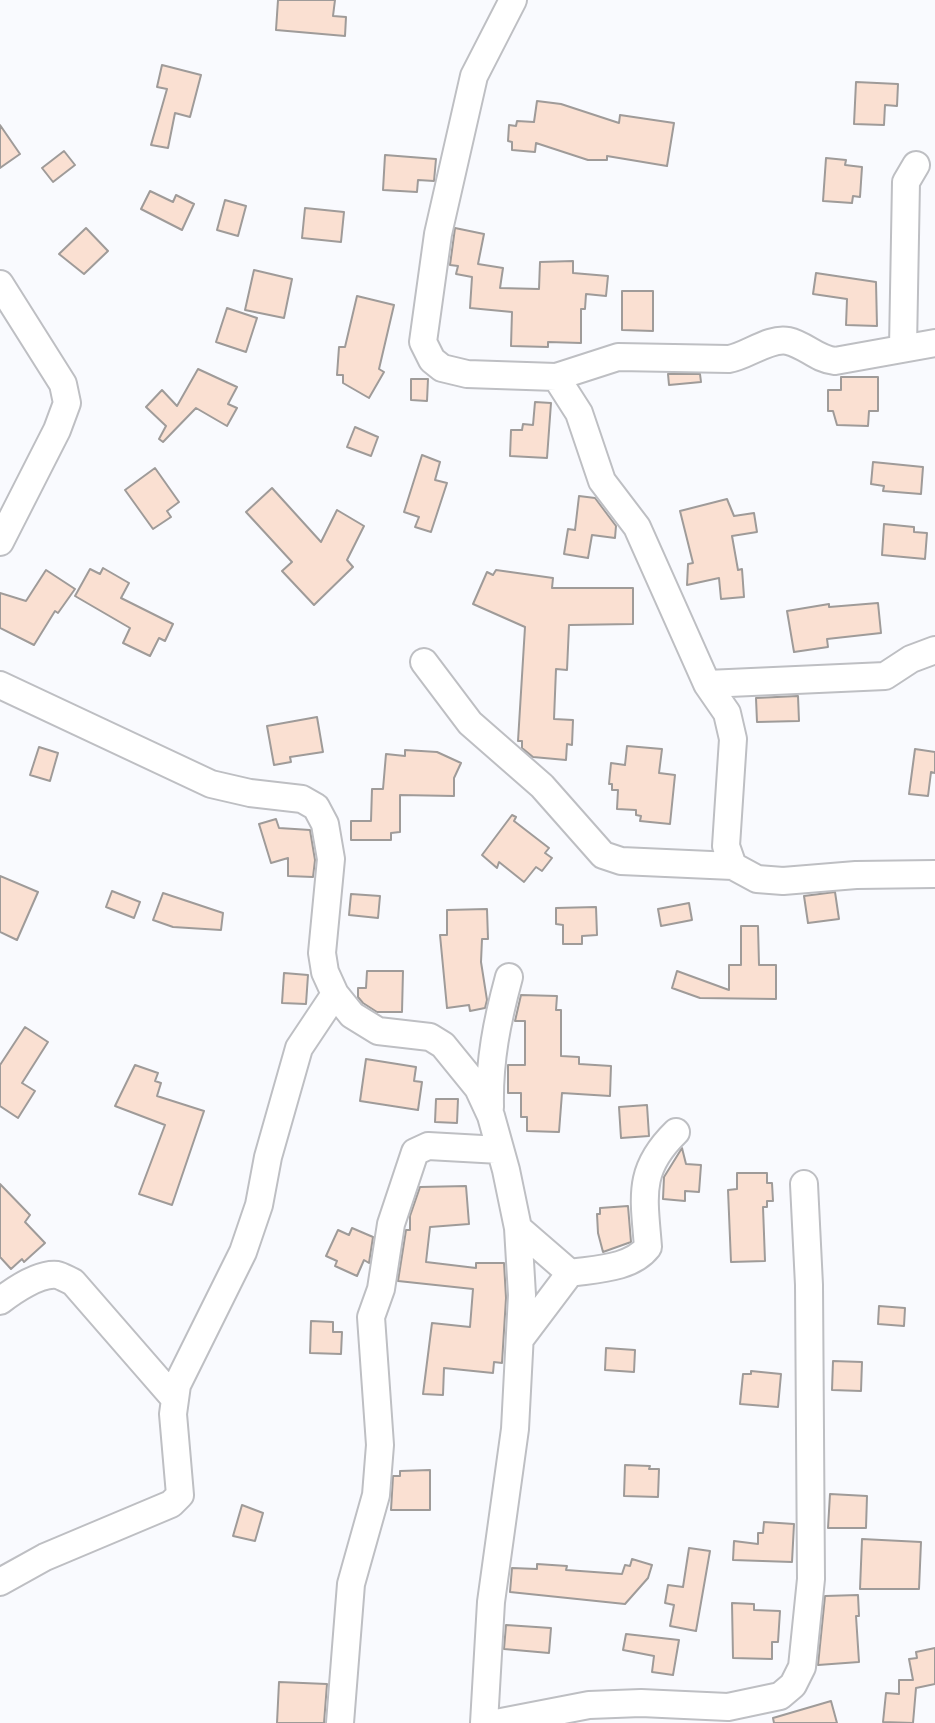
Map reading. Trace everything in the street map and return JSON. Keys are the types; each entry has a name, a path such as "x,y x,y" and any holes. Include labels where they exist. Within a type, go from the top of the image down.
{"street":[{"path":"513,0 474,76 438,234 423,342 432,359 442,368 467,374 556,377 618,357 729,359 743,356 771,343 787,341 820,360 835,361 935,343"},
{"path":"903,347 906,181 916,165"},
{"path":"0,284 60,378 67,403 57,430 0,542"},
{"path":"579,413 584,367"},
{"path":"556,377 579,413 602,481 637,527 707,684 727,713 733,739 726,846 733,866"},
{"path":"707,684 885,676 911,659 935,650"},
{"path":"424,662 470,723 542,786 603,855 621,861 733,866 757,879 783,881 856,875 935,874"},
{"path":"0,685 211,785 302,799 316,807 325,824 331,859 322,953 325,972 335,994 352,1015 378,1031 430,1037 443,1045 478,1088 491,1116 518,1228 521,1338 516,1429 491,1602 484,1723"},
{"path":"491,1116 489,1068 493,1035 509,977"},
{"path":"0,1583 64,1548 171,1504 180,1495 173,1427 174,1398 180,1378 243,1252 260,1205 268,1157 299,1048 335,994"},
{"path":"521,1338 570,1273 614,1266 643,1253 648,1247 645,1209 648,1168 656,1151 676,1132"},
{"path":"340,1723 351,1584 376,1495 379,1422 371,1317 381,1289 391,1224 415,1152 428,1146 500,1150"},
{"path":"496,1723 589,1705 641,1703 729,1707 780,1696 793,1685 802,1667 811,1579 810,1285 804,1184"},
{"path":"518,1228 570,1273"},
{"path":"0,1300 12,1291 46,1276 57,1275 73,1282 174,1398"}],"building":[{"path":"278,0 335,0 333,16 346,17 345,36 276,30"},
{"path":"162,65 201,75 190,117 175,113 168,148 151,145 167,89 157,87"},
{"path":"856,82 898,84 897,106 885,105 884,125 854,124"},
{"path":"537,101 561,104 619,123 620,115 674,123 667,166 607,156 607,160 588,160 536,143 535,152 512,150 512,142 508,141 509,125 516,126 517,121 534,122"},
{"path":"0,125 20,154 0,168"},
{"path":"64,151 75,165 53,182 42,168"},
{"path":"385,155 436,159 434,181 418,180 417,192 383,190"},
{"path":"826,158 846,160 845,165 862,167 860,197 853,196 852,203 823,201"},
{"path":"150,191 173,202 176,195 194,204 182,230 141,209"},
{"path":"225,200 246,206 238,236 217,230"},
{"path":"305,208 344,212 341,242 302,238"},
{"path":"86,228 108,251 84,274 59,254"},
{"path":"455,228 484,234 478,264 503,268 500,288 539,289 540,262 573,261 573,273 608,276 606,296 586,294 585,309 581,309 581,343 548,342 548,347 511,346 512,312 470,308 472,277 456,274 458,266 450,265"},
{"path":"254,270 292,279 284,318 245,310"},
{"path":"816,273 876,282 877,326 846,325 847,299 813,294"},
{"path":"622,291 653,291 653,331 622,330"},
{"path":"357,296 394,305 379,369 384,372 369,398 343,383 343,375 337,375 339,347 345,347"},
{"path":"227,308 257,318 246,352 216,342"},
{"path":"198,369 237,387 228,404 237,408 227,426 196,408 163,442 159,439 166,426 146,407 162,390 177,406"},
{"path":"668,374 700,374 701,382 669,385"},
{"path":"841,377 878,377 878,411 869,411 868,426 837,425 833,411 828,411 828,390 841,390"},
{"path":"411,379 428,379 427,401 411,400"},
{"path":"535,402 551,403 547,458 510,456 511,430 522,430 523,424 533,425"},
{"path":"355,427 378,437 371,456 347,447"},
{"path":"422,455 440,462 435,480 447,483 431,532 415,527 419,517 404,512"},
{"path":"873,462 923,467 921,494 883,491 884,486 871,484"},
{"path":"155,468 179,502 167,511 171,517 153,529 125,490"},
{"path":"272,488 321,542 337,510 364,526 347,560 353,567 314,605 282,571 292,562 246,512"},
{"path":"579,496 595,498 616,526 615,538 592,535 588,558 564,554 568,529 575,530"},
{"path":"727,499 734,516 754,513 757,532 732,536 738,570 742,569 744,597 721,599 719,578 687,585 688,564 693,563 680,511"},
{"path":"884,524 914,527 914,532 927,533 925,559 882,555"},
{"path":"103,568 129,583 121,598 173,624 165,641 159,638 150,656 123,643 130,628 75,596 90,569 100,574"},
{"path":"46,570 75,589 58,613 55,611 34,645 0,628 0,593 26,601"},
{"path":"496,570 553,578 552,588 633,588 633,624 569,625 567,670 556,669 554,719 573,720 572,745 567,744 566,760 533,757 522,748 522,741 518,741 525,627 473,604 487,572 493,575"},
{"path":"878,603 881,633 827,639 828,647 794,652 787,611 829,604 829,607"},
{"path":"798,696 799,721 757,722 756,698"},
{"path":"317,717 323,752 290,757 291,762 274,765 267,726"},
{"path":"627,746 662,749 659,773 675,775 670,824 640,821 641,816 636,815 636,810 617,809 618,790 612,790 612,784 609,784 611,763 625,765"},
{"path":"39,747 58,753 50,781 30,775"},
{"path":"915,749 935,752 935,773 931,772 928,796 909,794"},
{"path":"405,750 437,752 461,763 454,778 454,796 400,795 400,832 391,833 391,840 351,840 351,821 371,821 372,789 383,789 386,754 405,756"},
{"path":"512,815 516,817 514,821 549,848 545,853 552,858 542,871 536,867 524,882 499,862 497,868 482,855"},
{"path":"276,819 279,828 310,830 315,860 313,877 288,876 288,858 271,863 259,824"},
{"path":"0,876 38,892 17,940 0,932"},
{"path":"112,891 140,902 134,918 106,907"},
{"path":"835,892 839,919 808,923 804,896"},
{"path":"163,893 223,913 221,930 173,927 153,920"},
{"path":"351,894 380,896 378,918 349,915"},
{"path":"689,903 692,920 661,926 658,909"},
{"path":"596,907 597,935 582,936 582,944 563,944 563,925 556,924 556,908"},
{"path":"487,909 488,939 482,939 481,962 487,1000 485,1008 470,1011 469,1005 447,1008 440,935 447,935 447,910"},
{"path":"741,926 758,926 759,965 776,965 776,999 700,998 672,988 677,971 729,990 729,965 741,965"},
{"path":"367,971 403,971 402,1012 377,1012 363,1003 358,997 358,988 366,988"},
{"path":"284,973 308,975 306,1004 282,1003"},
{"path":"521,995 557,996 556,1010 561,1010 561,1056 579,1057 579,1064 611,1066 610,1096 562,1093 559,1132 527,1131 527,1117 521,1117 521,1093 508,1093 508,1065 525,1065 525,1021 515,1021"},
{"path":"25,1027 48,1042 22,1083 35,1091 18,1118 0,1106 0,1065"},
{"path":"366,1059 416,1067 414,1081 422,1082 418,1110 360,1101"},
{"path":"135,1065 158,1073 155,1081 161,1083 157,1096 204,1111 172,1205 139,1194 165,1125 115,1106"},
{"path":"436,1099 458,1099 457,1123 435,1122"},
{"path":"647,1105 649,1136 621,1138 619,1107"},
{"path":"682,1148 686,1164 701,1165 699,1192 685,1191 685,1201 663,1199 664,1177"},
{"path":"737,1173 767,1173 767,1183 772,1183 773,1201 767,1201 767,1207 763,1207 765,1261 731,1262 728,1190 737,1189"},
{"path":"0,1184 30,1215 25,1222 45,1243 24,1262 22,1259 11,1269 0,1257"},
{"path":"466,1186 469,1224 430,1227 426,1262 476,1268 476,1263 504,1263 506,1298 502,1363 494,1362 493,1373 444,1368 443,1395 423,1394 432,1323 470,1327 473,1289 398,1281 406,1230 410,1230 410,1216 420,1187"},
{"path":"628,1206 631,1242 603,1252 598,1233 597,1214 600,1214 600,1208"},
{"path":"352,1228 373,1237 369,1263 364,1260 357,1276 335,1266 337,1261 326,1256 338,1230 349,1235"},
{"path":"879,1306 905,1308 904,1326 878,1324"},
{"path":"311,1321 333,1322 333,1332 342,1332 341,1354 310,1353"},
{"path":"606,1348 635,1350 634,1372 605,1370"},
{"path":"833,1361 862,1362 861,1391 832,1390"},
{"path":"751,1371 781,1374 778,1407 740,1404 743,1374 751,1374"},
{"path":"625,1465 659,1469 658,1497 624,1496"},
{"path":"430,1470 430,1510 391,1510 393,1476 400,1476 400,1471"},
{"path":"830,1494 867,1496 866,1528 828,1528"},
{"path":"242,1505 263,1513 255,1541 233,1536"},
{"path":"764,1522 794,1524 792,1562 733,1560 734,1541 758,1544 758,1533 763,1533"},
{"path":"862,1539 921,1542 919,1589 860,1589"},
{"path":"689,1548 710,1551 696,1631 670,1626 674,1605 665,1603 668,1585 683,1587"},
{"path":"632,1559 652,1565 648,1578 625,1604 510,1592 512,1568 537,1569 537,1564 567,1566 566,1570 622,1574 625,1565 630,1566"},
{"path":"858,1595 859,1616 856,1616 859,1662 818,1665 825,1596"},
{"path":"732,1603 754,1604 754,1610 780,1611 778,1642 772,1642 772,1659 733,1658"},
{"path":"506,1625 551,1628 549,1653 504,1649"},
{"path":"626,1634 679,1640 673,1675 652,1672 654,1656 623,1650"},
{"path":"935,1648 935,1684 916,1688 913,1723 883,1722 886,1693 899,1694 899,1680 913,1680 909,1659 917,1658 916,1652"},
{"path":"279,1682 327,1684 324,1723 277,1723"},
{"path":"831,1701 837,1723 774,1723 773,1718"}]}
